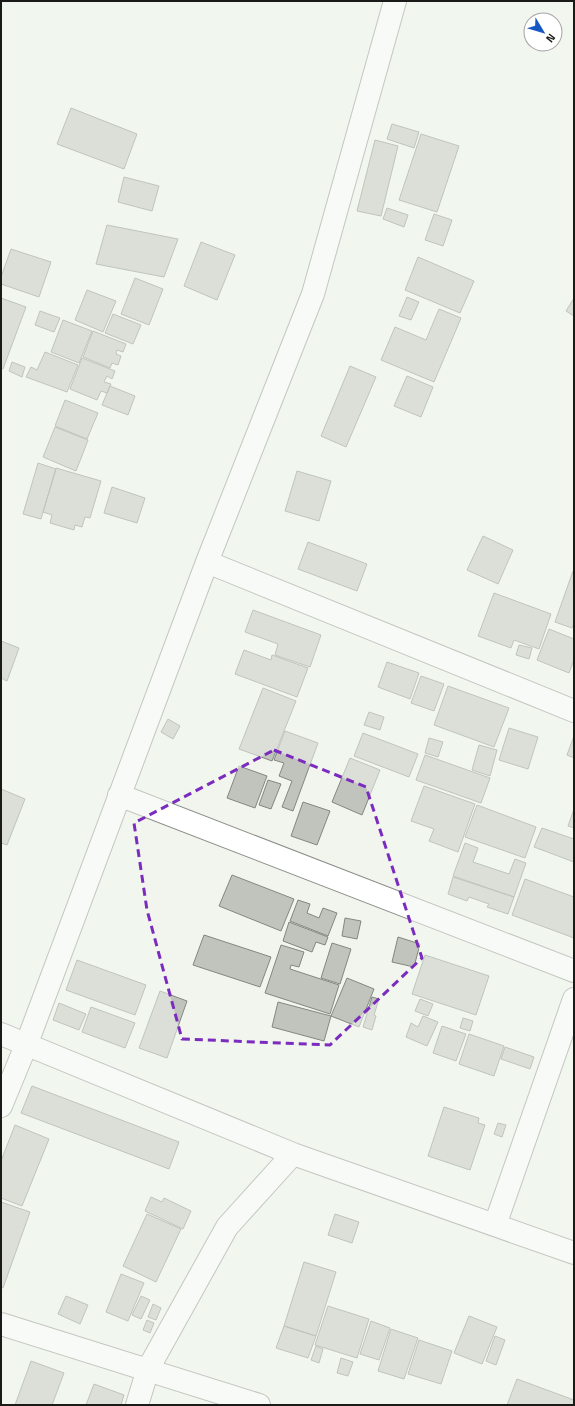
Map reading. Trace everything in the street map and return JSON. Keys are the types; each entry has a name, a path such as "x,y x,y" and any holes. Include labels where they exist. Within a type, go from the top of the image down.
{"street":[{"path":"1,1106 27,1043 206,562 313,294 395,1"},
{"path":"206,562 574,711"},
{"path":"119,795 574,971"},
{"path":"496,1225 574,999"},
{"path":"1,1034 27,1043 293,1154 574,1253"},
{"path":"137,1405 148,1370 227,1227 293,1154"},
{"path":"1,1324 259,1405"}],"highlighted area":[{"path":"274,750 366,787 422,958 330,1045 182,1039 147,910 134,823"}],"building":[{"path":"71,108 137,134 124,169 57,144"},
{"path":"392,124 419,132 414,148 387,139"},
{"path":"421,134 459,146 437,212 399,200"},
{"path":"375,140 398,146 381,216 357,211"},
{"path":"124,177 159,186 152,211 118,202"},
{"path":"387,208 408,215 404,227 383,219"},
{"path":"434,214 452,220 443,246 425,240"},
{"path":"107,225 178,239 164,277 96,264"},
{"path":"201,242 235,255 217,300 184,286"},
{"path":"11,249 51,262 39,297 1,284 1,277"},
{"path":"418,257 474,281 460,313 405,290"},
{"path":"135,278 163,289 149,325 121,314"},
{"path":"87,290 116,301 103,332 75,320"},
{"path":"407,297 419,302 411,320 399,316"},
{"path":"1,298 26,307 3,369 1,368"},
{"path":"574,298 574,316 566,311"},
{"path":"439,309 461,318 434,382 381,360 395,327 426,340"},
{"path":"40,311 60,318 54,332 35,325"},
{"path":"113,314 141,325 133,344 105,333"},
{"path":"63,320 92,331 79,363 51,352"},
{"path":"93,331 126,344 123,352 117,350 116,354 121,356 118,365 112,363 110,368 83,357"},
{"path":"45,352 78,365 67,392 26,377 31,367 37,370"},
{"path":"82,358 115,371 112,379 107,376 104,382 111,384 107,393 101,391 97,400 70,389"},
{"path":"12,362 25,367 22,377 9,371"},
{"path":"350,366 376,377 346,447 321,436"},
{"path":"407,376 433,387 421,417 394,406"},
{"path":"110,386 135,396 128,415 102,405"},
{"path":"65,400 98,413 87,439 55,426"},
{"path":"55,427 88,440 76,471 43,457"},
{"path":"38,463 56,469 41,519 23,514"},
{"path":"56,468 101,481 90,518 85,517 82,527 75,525 74,530 50,523 52,515 43,512"},
{"path":"297,471 331,481 319,521 285,511"},
{"path":"112,487 145,498 137,523 104,513"},
{"path":"483,536 513,550 498,584 467,570"},
{"path":"308,542 367,564 357,591 298,569"},
{"path":"573,571 574,623 572,628 555,622"},
{"path":"494,593 551,614 539,649 514,640 511,648 478,636"},
{"path":"253,610 321,635 310,667 275,655 278,644 245,632"},
{"path":"549,629 574,639 574,660 569,673 537,660"},
{"path":"1,641 19,648 7,681 1,678"},
{"path":"519,645 532,648 529,659 516,655"},
{"path":"244,650 271,660 272,655 308,668 297,697 235,674"},
{"path":"387,662 419,673 410,699 378,687"},
{"path":"421,676 444,684 434,711 411,703"},
{"path":"448,686 509,708 494,747 434,725"},
{"path":"263,688 296,701 272,761 239,749"},
{"path":"369,712 384,717 380,730 364,725"},
{"path":"168,719 180,726 173,739 161,732"},
{"path":"509,728 538,737 528,769 499,760"},
{"path":"285,731 318,743 293,811 282,807 292,781 279,776 284,763 274,760"},
{"path":"363,733 418,754 409,777 354,756"},
{"path":"574,736 574,758 567,755"},
{"path":"429,738 443,742 438,757 425,753"},
{"path":"479,745 497,750 490,776 472,770"},
{"path":"425,755 490,778 481,803 416,780"},
{"path":"350,758 380,770 362,815 332,802"},
{"path":"239,766 267,776 255,808 227,798"},
{"path":"268,780 281,784 271,809 259,805"},
{"path":"424,786 475,804 458,852 429,841 434,829 411,821"},
{"path":"1,789 25,799 7,845 1,843"},
{"path":"303,802 330,811 317,845 291,836"},
{"path":"477,805 536,827 525,858 465,837"},
{"path":"574,809 574,828 568,826"},
{"path":"542,828 574,839 574,862 534,847"},
{"path":"465,843 478,848 473,862 509,874 515,859 526,863 514,897 453,876"},
{"path":"232,875 294,899 281,931 219,906"},
{"path":"453,877 514,897 508,914 487,907 489,904 469,897 467,901 448,894"},
{"path":"525,879 574,897 574,938 512,915"},
{"path":"298,900 310,904 307,913 319,918 323,908 337,913 328,936 290,921"},
{"path":"345,918 361,921 357,939 342,936"},
{"path":"289,922 328,937 325,945 316,942 312,952 283,941"},
{"path":"204,935 271,957 260,987 193,965"},
{"path":"398,937 420,944 414,967 392,962"},
{"path":"332,943 351,949 340,984 321,978"},
{"path":"281,945 304,952 299,967 291,965 290,969 339,985 330,1014 265,993"},
{"path":"425,955 489,976 476,1015 412,994"},
{"path":"77,960 146,985 135,1015 66,990"},
{"path":"347,978 374,989 359,1027 331,1016"},
{"path":"160,991 187,1001 167,1058 139,1048"},
{"path":"372,997 379,999 374,1015 376,1016 372,1030 363,1027"},
{"path":"420,999 433,1004 428,1016 415,1011"},
{"path":"278,1002 331,1016 324,1041 272,1027"},
{"path":"59,1003 86,1014 79,1030 53,1020"},
{"path":"91,1007 135,1023 125,1048 82,1032"},
{"path":"423,1016 438,1022 427,1046 406,1037 411,1023 418,1027"},
{"path":"463,1018 473,1021 470,1031 460,1028"},
{"path":"442,1026 466,1034 456,1061 433,1053"},
{"path":"469,1034 504,1046 494,1076 459,1064"},
{"path":"505,1047 534,1057 530,1069 501,1059"},
{"path":"32,1086 179,1142 169,1169 21,1113"},
{"path":"444,1107 479,1118 478,1123 485,1125 470,1170 428,1156"},
{"path":"498,1123 506,1125 502,1137 494,1134"},
{"path":"15,1125 49,1139 22,1206 1,1198 1,1161"},
{"path":"151,1197 162,1202 164,1198 191,1211 183,1229 145,1211"},
{"path":"1,1202 30,1212 3,1288 1,1287"},
{"path":"147,1214 181,1229 156,1282 123,1266"},
{"path":"335,1214 359,1222 352,1243 328,1235"},
{"path":"304,1262 336,1272 316,1336 284,1326"},
{"path":"121,1274 144,1283 128,1321 106,1312"},
{"path":"66,1296 88,1305 80,1324 58,1314"},
{"path":"141,1296 150,1300 141,1319 132,1315"},
{"path":"153,1304 161,1308 156,1320 148,1317"},
{"path":"328,1306 369,1319 357,1358 315,1345"},
{"path":"469,1316 497,1327 482,1364 454,1353"},
{"path":"147,1320 154,1323 150,1333 143,1330"},
{"path":"371,1321 390,1328 379,1360 360,1354"},
{"path":"284,1326 316,1336 308,1358 276,1348"},
{"path":"391,1329 418,1338 404,1379 378,1371"},
{"path":"495,1336 505,1340 496,1365 486,1361"},
{"path":"419,1340 452,1351 441,1384 408,1374"},
{"path":"316,1346 323,1349 319,1363 311,1360"},
{"path":"341,1358 353,1362 348,1376 337,1373"},
{"path":"31,1361 64,1373 52,1405 15,1405"},
{"path":"517,1379 574,1400 574,1405 507,1405"},
{"path":"94,1384 124,1395 121,1405 86,1405"}]}
